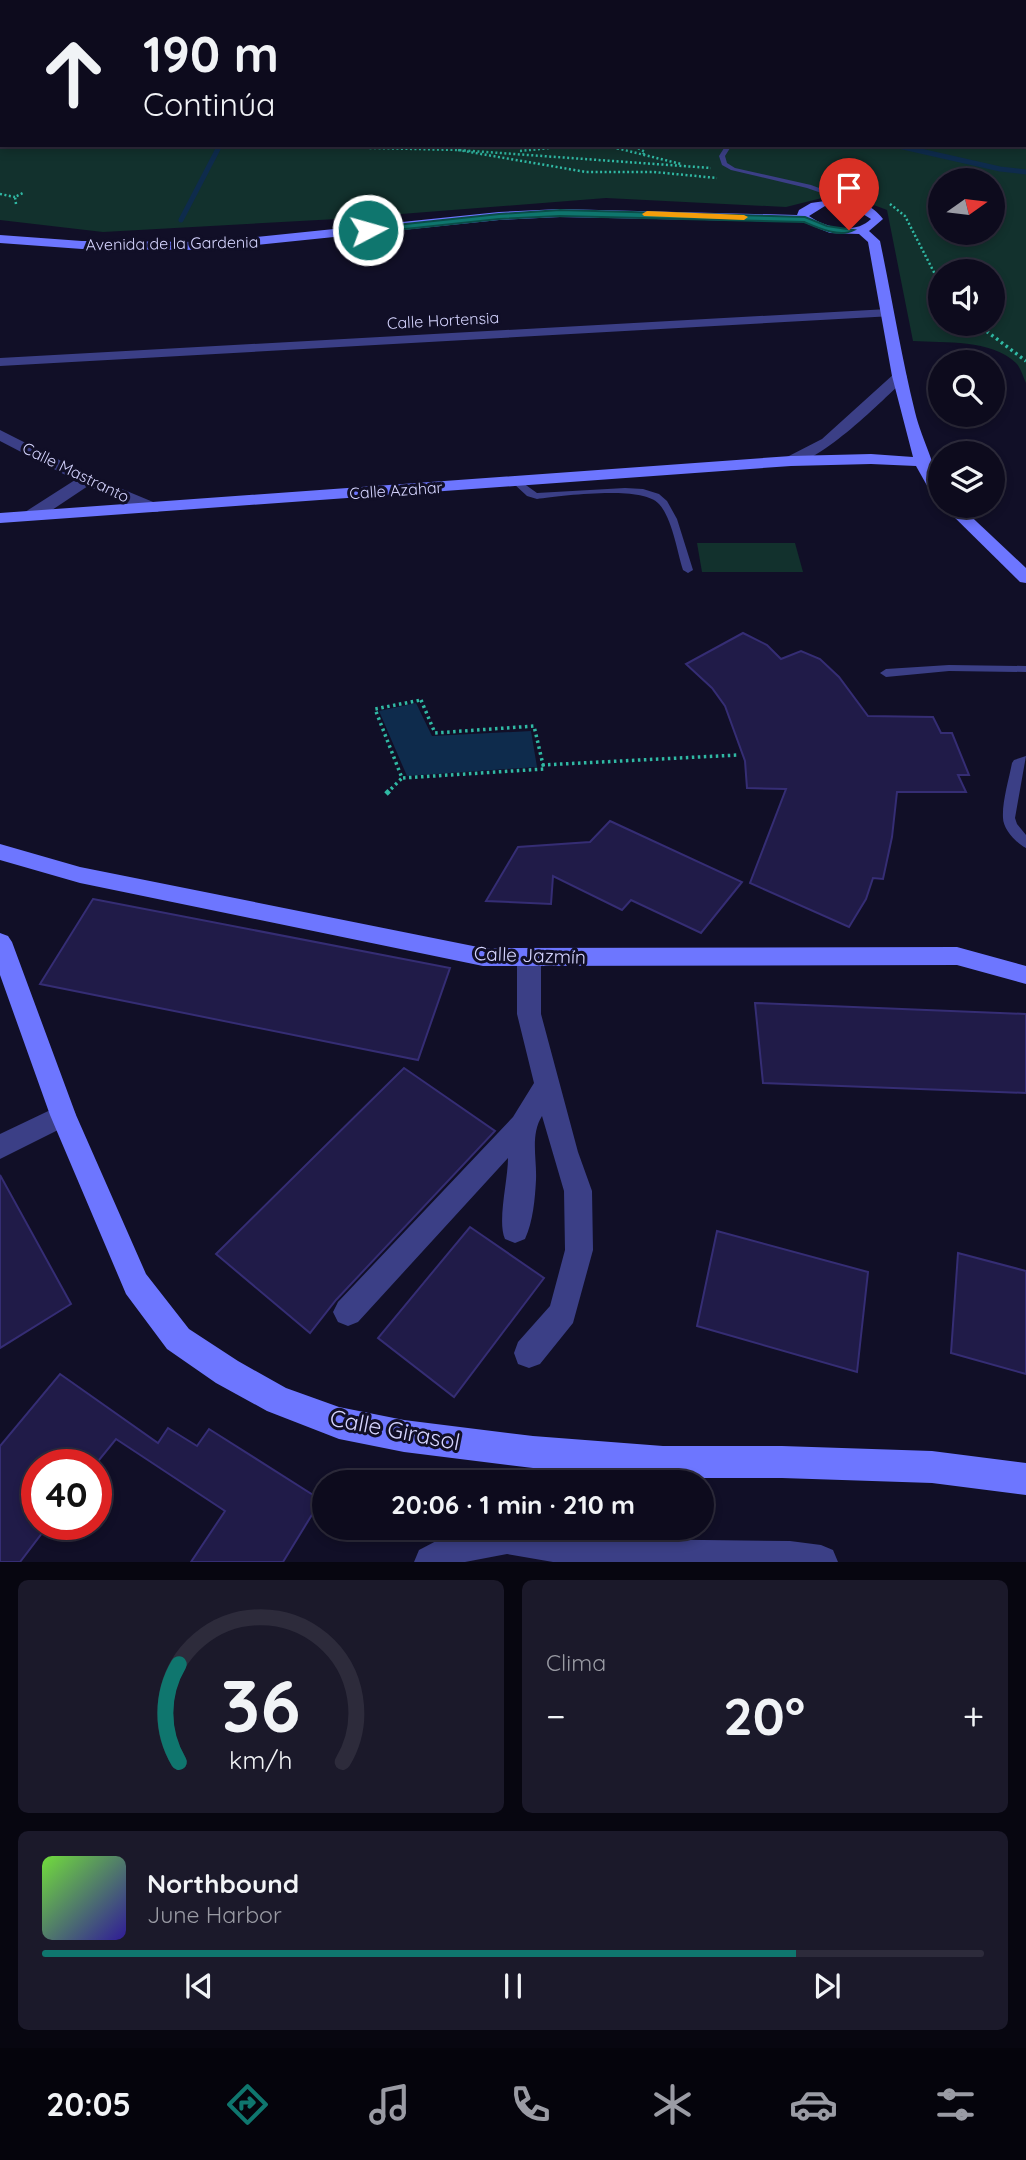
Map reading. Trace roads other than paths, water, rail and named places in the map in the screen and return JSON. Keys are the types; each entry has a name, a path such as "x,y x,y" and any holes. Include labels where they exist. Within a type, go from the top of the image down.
{"street":[{"path":"837,203 860,206 874,214 875,223 860,229 825,228 804,216 815,205 837,203"},
{"name":"Avenida de la Gardenia","path":"0,230 90,238 204,239 535,207 597,205 804,216"},
{"name":"Avenida de la Gardenia","path":"0,239 82,245 206,246 499,216 560,213 804,216"},
{"path":"860,229 874,241 900,376 921,462 928,478"},
{"name":"Calle Hortensia","path":"0,362 888,313"},
{"name":"Calle Azahar","path":"791,461 827,442 900,376"},
{"name":"Calle Mastranto","path":"0,435 87,480 152,508"},
{"name":"Calle Azahar","path":"0,518 791,461 871,459 921,462"},
{"path":"31,516 87,480"},
{"path":"964,518 1026,578"},
{"name":"Calle Jazmín","path":"0,852 80,875 483,957 957,956 1026,975"},
{"name":"Calle Girasol","path":"0,942 63,1115 136,1284 178,1339 227,1372 278,1400 339,1423 404,1436 546,1453 663,1462 782,1462 932,1467 1026,1479"},
{"path":"529,957 529,1014 564,1152 578,1191 579,1250 563,1312 529,1353"},
{"path":"348,1312 522,1125 546,1086"},
{"path":"0,1147 63,1115"},
{"path":"515,1230 522,1180 522,1125"},
{"path":"431,1562 465,1543 507,1537 620,1556 790,1558 821,1562"}],"lane":[{"path":"728,147 722,156 724,164 729,167 751,175 809,186 836,196 837,203"},
{"path":"516,481 530,495 537,496 633,490 651,492 664,502 688,570"},
{"path":"886,673 961,668 1026,669"},
{"path":"1026,760 1018,763 1009,818 1017,835 1026,843"}],"water":[{"path":"416,703 432,736 531,731 537,767 407,776 379,711"}],"waterway":[{"path":"181,220 219,147"},
{"path":"903,147 1000,169 1026,172"}]}
